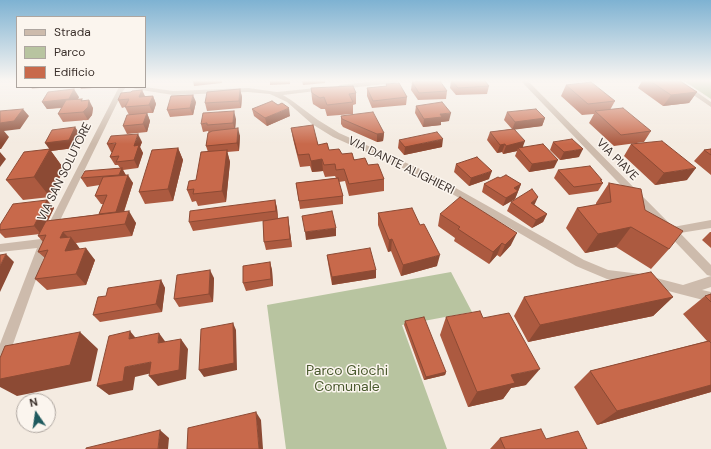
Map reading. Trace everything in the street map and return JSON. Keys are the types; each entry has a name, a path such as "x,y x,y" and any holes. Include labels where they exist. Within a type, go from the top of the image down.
{"street":[{"name":"VIA SAN SOLUTORE","path":"0,361 44,243 114,102"},
{"name":"VIA DANTE ALIGHIERI","path":"290,102 315,122 331,132 426,175 580,263 607,274 641,279 711,297"},
{"name":"VIA PIAVE","path":"545,102 711,272"},
{"path":"671,231 711,224"},
{"path":"0,248 44,243"},
{"name":"VIA DANTE ALIGHIERI","path":"684,289 706,284 711,281"}],"green space":[{"name":"Parco Giochi Comunale","path":"451,272 472,312 402,325 447,449 286,449 267,305"}],"building":[{"path":"65,102 89,102 88,107 83,112 58,114"},
{"path":"128,102 150,102 149,105 125,107"},
{"path":"169,102 191,102 190,108 167,110"},
{"path":"270,102 273,102 278,105 282,103 289,108 265,118 252,109"},
{"path":"326,102 353,102 327,105"},
{"path":"442,102 451,113 440,114 442,117 424,119 416,106"},
{"path":"586,102 606,102 588,104"},
{"path":"623,108 651,131 621,135 595,111"},
{"path":"23,109 14,121 0,123 0,111"},
{"path":"536,109 545,118 515,122 507,112"},
{"path":"234,111 233,123 201,124 203,113"},
{"path":"373,112 384,133 377,134 342,119 341,116"},
{"path":"147,113 143,124 123,126 127,115"},
{"path":"313,125 318,145 327,143 329,150 339,149 342,154 352,153 354,160 365,158 368,165 378,164 384,179 349,184 344,169 336,170 335,164 324,165 322,159 311,161 309,154 298,155 291,128"},
{"path":"75,127 69,140 45,143 52,130"},
{"path":"238,128 237,143 206,146 208,133 212,131"},
{"path":"514,129 525,141 506,146 505,144 500,145 490,132"},
{"path":"437,132 443,139 405,147 399,140"},
{"path":"138,134 134,146 139,145 134,160 116,162 119,156 110,157 116,143 107,144 111,136"},
{"path":"572,139 583,149 564,152 553,142"},
{"path":"662,141 696,168 664,173 631,144"},
{"path":"543,144 558,160 532,164 518,148"},
{"path":"178,148 168,189 139,192 152,150"},
{"path":"50,149 34,177 6,180 24,152"},
{"path":"711,149 711,155 704,150"},
{"path":"227,150 222,191 193,194 194,189 187,190 189,181 196,180 201,152"},
{"path":"477,157 492,171 471,178 456,164"},
{"path":"590,166 603,183 574,187 558,170"},
{"path":"122,168 119,175 81,178 85,171"},
{"path":"128,175 116,212 99,214 107,195 95,196 103,177"},
{"path":"506,175 521,184 514,188 518,191 506,198 484,184 498,177 500,178"},
{"path":"338,178 343,196 299,201 296,183"},
{"path":"609,183 641,189 645,210 683,231 669,249 631,227 598,234 577,208 611,202"},
{"path":"532,189 538,197 531,203 547,214 536,220 511,202"},
{"path":"460,197 517,233 505,245 502,243 493,252 458,229 460,227 440,214"},
{"path":"47,200 34,226 0,230 0,225 13,204"},
{"path":"275,200 276,211 189,222 190,211"},
{"path":"412,208 420,225 424,224 440,255 403,265 392,239 389,240 378,213"},
{"path":"129,211 125,224 63,232 60,238 71,237 65,251 86,248 76,274 35,279 48,250 38,252 46,235 38,236 46,221"},
{"path":"332,211 336,228 305,232 302,216"},
{"path":"288,217 290,239 264,242 263,221"},
{"path":"370,248 376,270 332,277 327,255"},
{"path":"6,254 0,266 0,255"},
{"path":"270,262 271,279 243,283 243,266"},
{"path":"210,270 209,294 174,299 177,275"},
{"path":"651,272 673,297 540,325 524,297"},
{"path":"161,280 156,304 93,315 98,297 106,296 108,288"},
{"path":"711,294 711,302 705,296"},
{"path":"480,311 483,318 509,313 540,369 511,375 515,383 477,392 446,317"},
{"path":"424,317 446,372 426,377 405,321"},
{"path":"233,323 234,363 199,370 201,329"},
{"path":"130,331 129,339 159,333 158,343 181,339 179,370 149,376 151,362 125,367 123,381 97,386 109,336"},
{"path":"80,332 70,365 0,379 0,358 5,346"},
{"path":"709,341 711,343 711,385 617,411 590,371"},
{"path":"256,412 259,449 187,449 188,428"},
{"path":"541,429 546,439 578,431 587,449 505,449 500,438"},
{"path":"160,430 158,449 86,449 86,448"}]}
